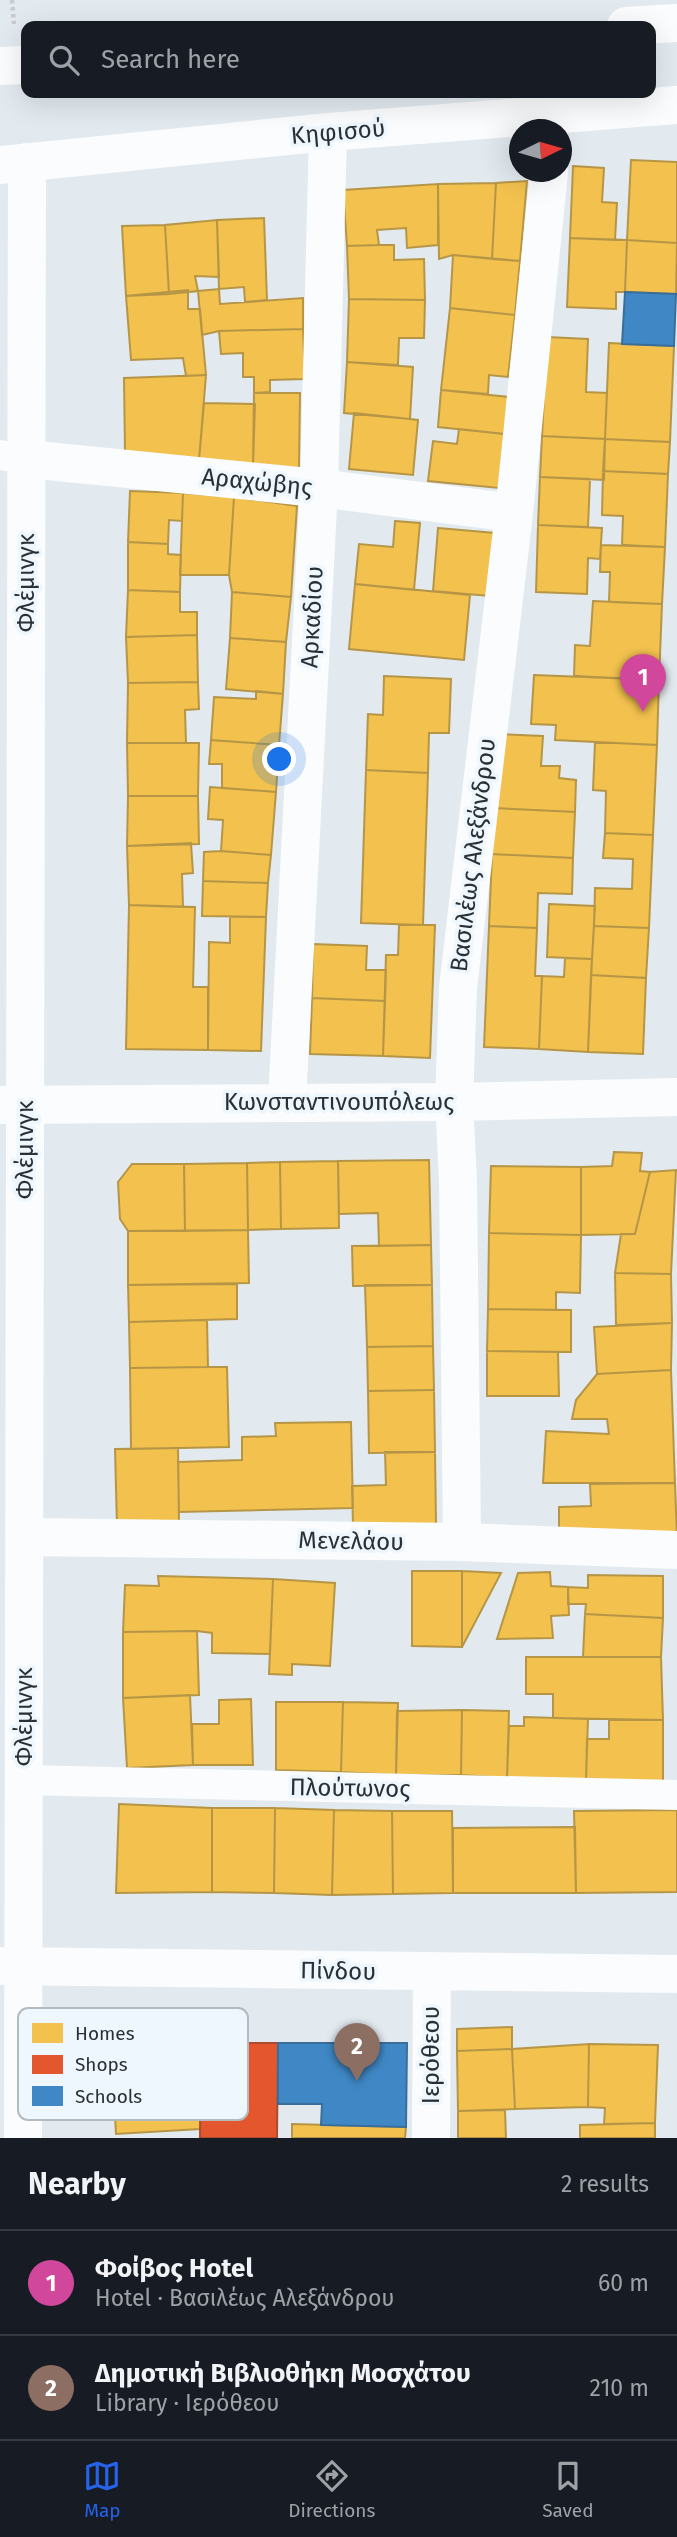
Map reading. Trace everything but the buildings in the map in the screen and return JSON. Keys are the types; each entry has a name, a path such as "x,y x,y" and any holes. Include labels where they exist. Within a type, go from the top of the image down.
{"main road":[{"path":"656,24 677,23"},
{"path":"0,66 21,65"},
{"name":"Κηφισού","path":"572,120 677,105"},
{"name":"Κηφισού","path":"14,163 328,132 509,124"},
{"name":"Αρκαδίου","path":"287,1101 319,488 328,132"},
{"name":"Φλέμινγκ","path":"14,163 12,1457 24,1537 23,1780 11,1966 18,2066"},
{"name":"Βασιλέως Αλεξάνδρου","path":"461,1542 458,1181 454,1101 457,988 514,513 547,182"},
{"name":"Αραχώβης","path":"13,457 319,488 514,513"},
{"name":"Κωνσταντινουπόλεως","path":"13,1104 677,1097"},
{"name":"Μενελάου","path":"24,1537 461,1542 677,1550"},
{"name":"Πίνδου","path":"11,1966 677,1974"},
{"name":"Ιερόθεου","path":"431,2138 432,1972"},
{"name":"Φλέμινγκ","path":"22,2120 23,2138"}],"street":[{"name":"Πλούτωνος","path":"23,1780 677,1795"}],"place":[{"name":"Φοίβος Hotel","path":"643,712"},
{"name":"Δημοτική Βιβλιοθήκη Μοσχάτου","path":"357,2081"}]}
